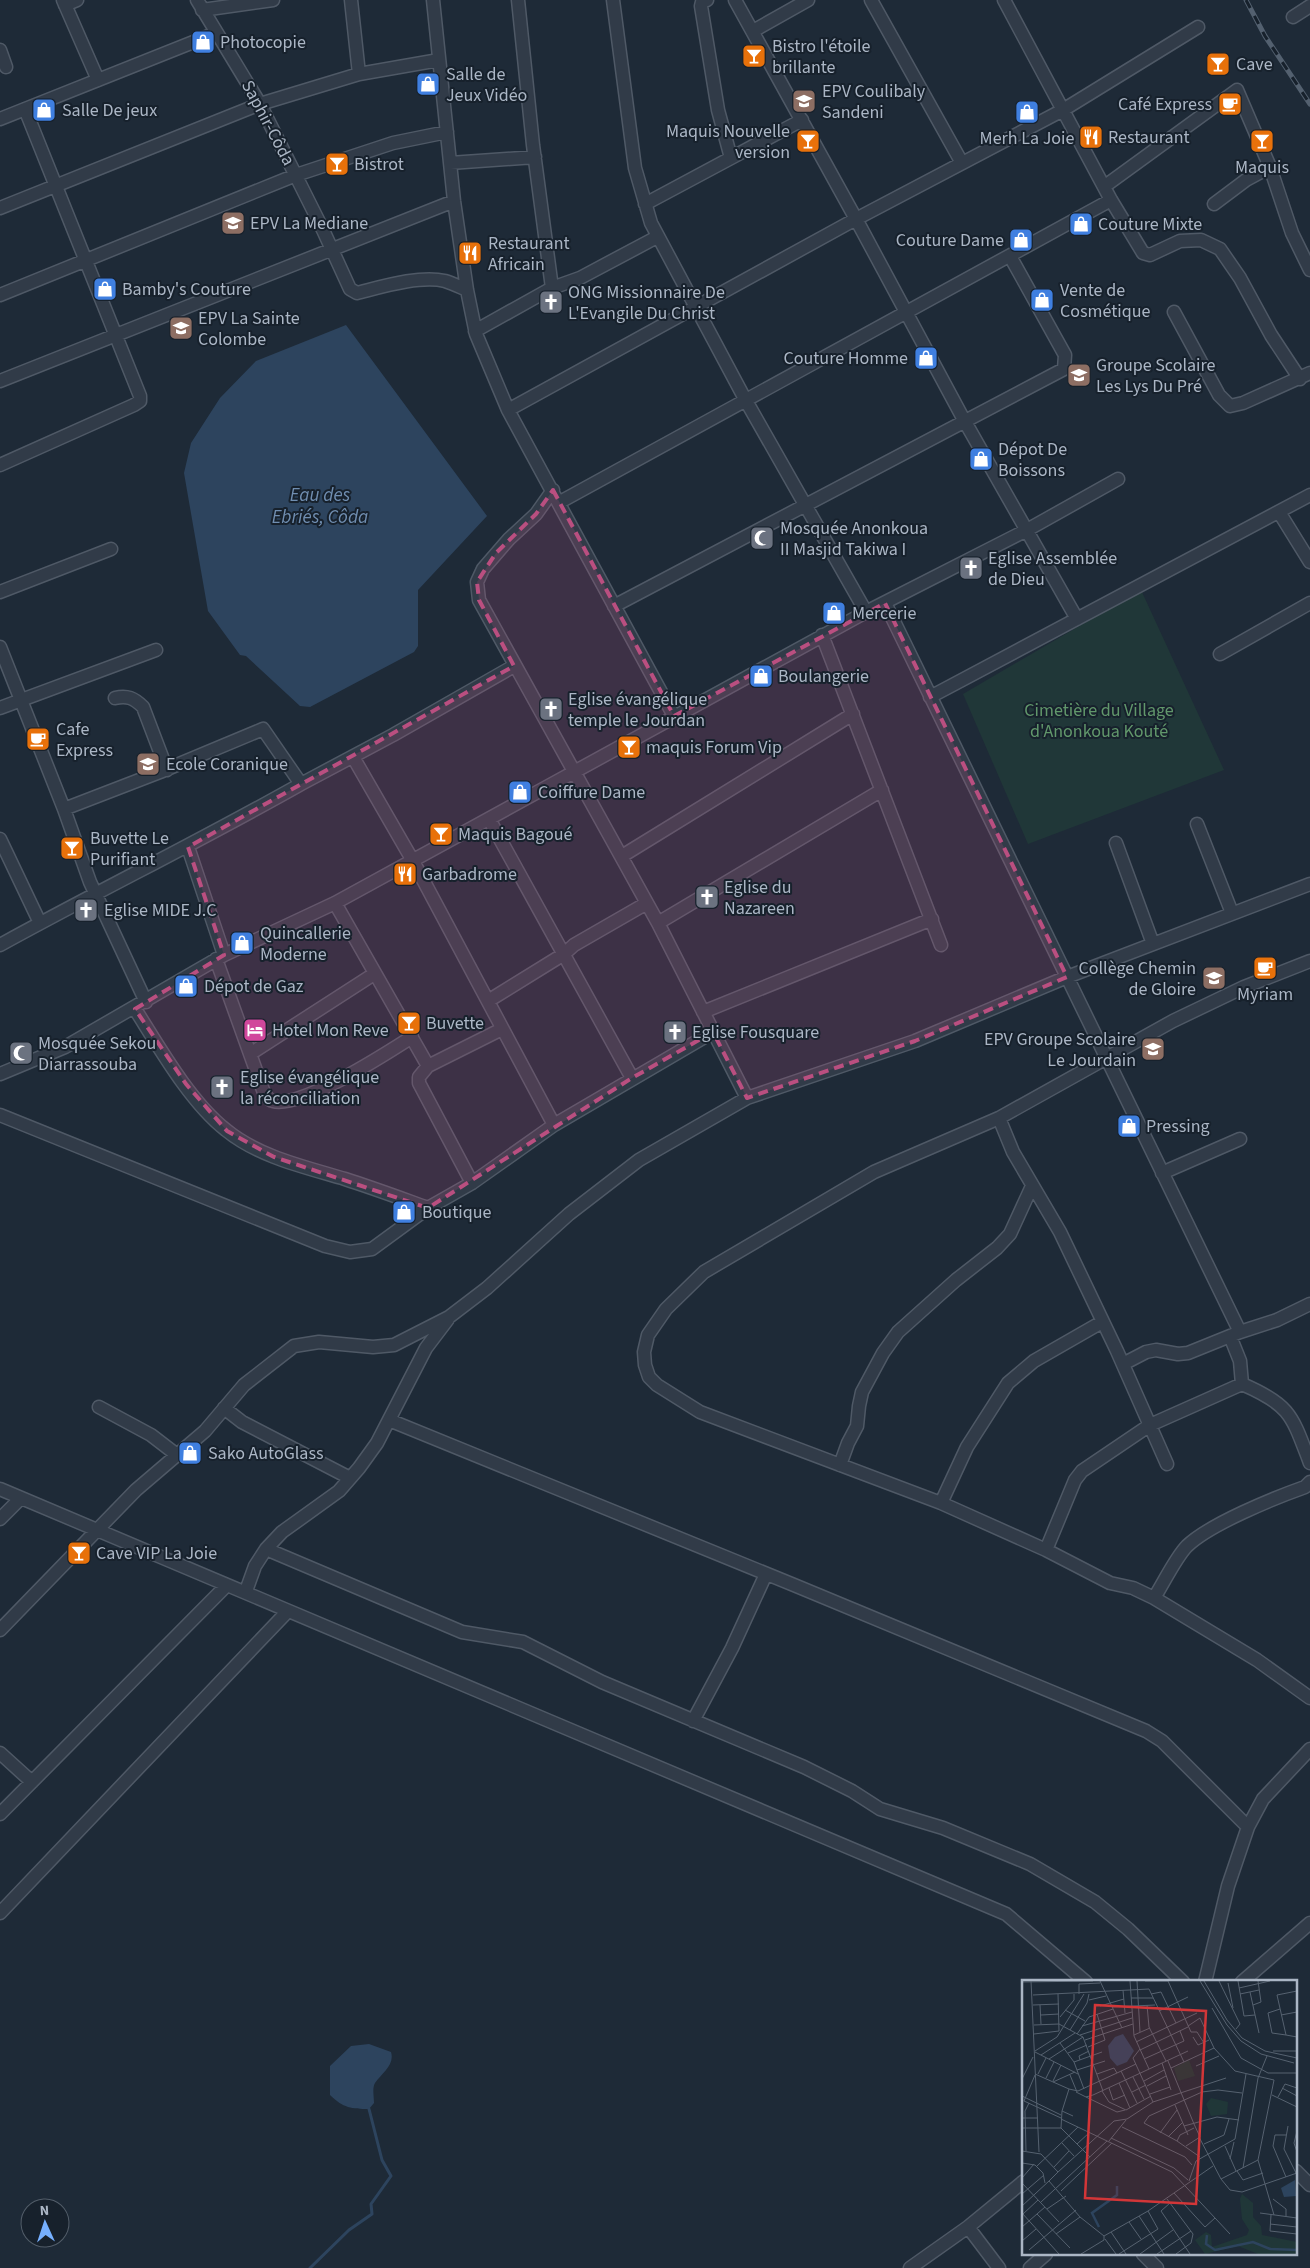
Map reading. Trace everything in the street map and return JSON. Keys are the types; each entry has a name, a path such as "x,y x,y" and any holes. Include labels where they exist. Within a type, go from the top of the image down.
{"street":[{"path":"200,5 273,0"},
{"path":"351,0 359,74"},
{"path":"433,0 454,201 475,330 508,410 560,502 674,716"},
{"path":"518,0 535,157 552,288"},
{"path":"613,0 634,157 645,204 657,237 804,505 866,612"},
{"path":"707,0 702,2 701,6 720,118 731,158"},
{"path":"735,0 856,218 964,420 1027,530 1047,570 1077,619"},
{"path":"753,31 808,0"},
{"path":"872,0 962,163"},
{"path":"1006,1 1111,200 1143,253 1150,255 1180,241 1201,240 1220,249 1240,278 1271,335 1305,376 1243,403 1230,406 1219,396 1174,312"},
{"path":"68,2 98,80"},
{"name":"Saphir-Côda","path":"200,5 260,104 323,230 350,289 357,294 386,286 429,280 445,281 467,290"},
{"path":"1293,17 1310,6"},
{"path":"508,410 856,218 1063,110 1198,27"},
{"path":"0,119 216,33"},
{"path":"0,50 6,67"},
{"path":"0,208 260,104 359,74 439,60"},
{"path":"1105,186 1237,90 1270,167 1292,233 1310,270"},
{"path":"0,465 140,401 140,396 117,334 55,185 26,109"},
{"path":"645,204 802,120"},
{"path":"0,296 296,175 393,143 448,132"},
{"path":"450,163 535,157"},
{"path":"1214,204 1246,180 1270,167"},
{"path":"560,502 1111,200"},
{"path":"0,381 454,201"},
{"path":"475,330 552,288 580,278 657,237"},
{"path":"614,606 1064,368 1065,355 1010,256"},
{"path":"0,1074 66,1047 135,1009 220,957 335,903 822,635 1027,530 1118,479"},
{"path":"553,490 536,514 496,553 483,569 477,582 479,600 514,666 622,856 747,1098"},
{"path":"930,697 1310,495"},
{"path":"1279,512 1310,562"},
{"path":"0,592 111,549"},
{"path":"1220,654 1310,602"},
{"path":"885,603 1162,1173 1235,1334 1242,1384"},
{"path":"822,635 941,945"},
{"path":"0,647 95,893 146,1002"},
{"path":"0,708 156,650"},
{"path":"0,945 95,893 188,846 514,666"},
{"path":"115,698 124,696 136,700 143,707 167,770"},
{"path":"622,856 853,714"},
{"path":"64,809 167,770 263,729 301,784"},
{"path":"353,756 413,861 554,1125"},
{"path":"658,923 882,790"},
{"path":"489,819 632,1078"},
{"path":"1198,824 1232,913"},
{"path":"0,839 40,923"},
{"path":"1116,844 1153,944"},
{"path":"188,846 250,1054 266,1096 273,1101 287,1101 313,1092 360,1069 412,1037"},
{"path":"0,1630 136,1490 205,1431 244,1385 294,1346 319,1342 374,1347 394,1345 449,1316 487,1288 569,1214 639,1160 747,1098 915,1041 1067,978 1310,884"},
{"path":"335,903 428,1066"},
{"path":"488,1001 564,954 569,949 647,903"},
{"path":"703,1012 932,919"},
{"path":"1310,961 1244,987 1172,1021 999,1118 874,1172 704,1272 666,1309 648,1335 644,1352 645,1365 649,1377 657,1385 700,1412 941,1503 1046,1550 1110,1583 1133,1588 1154,1598 1257,1660 1310,1698"},
{"path":"250,1054 374,974"},
{"path":"135,1009 208,1114 227,1131 274,1157 362,1184 428,1208"},
{"path":"472,1183 419,1083 419,1077 428,1066 502,1029"},
{"path":"0,1115 325,1246 350,1252 372,1249 428,1208 472,1183 554,1125 713,1032"},
{"path":"999,1118 1013,1152 1051,1215 1123,1364 1167,1464"},
{"path":"1162,1173 1240,1139"},
{"path":"840,1465 857,1426 862,1392 883,1353 898,1332 956,1280 997,1248 1010,1234 1032,1186"},
{"path":"1123,1364 1146,1352 1156,1350 1178,1354 1188,1353 1277,1320 1310,1304"},
{"path":"246,1591 255,1566 266,1549 282,1532 339,1491 377,1443 426,1348 449,1316"},
{"path":"941,1503 967,1448 1008,1383 1034,1361 1102,1322"},
{"path":"1046,1550 1075,1480 1082,1471 1150,1425 1242,1384 1259,1391 1288,1411 1310,1464"},
{"path":"99,1407 151,1435 177,1455"},
{"path":"224,1408 242,1422 350,1478"},
{"path":"389,1420 1146,1731 1162,1741 1248,1827"},
{"path":"0,1489 227,1585 246,1591 288,1611 1006,1914 1084,1980"},
{"path":"1154,1598 1187,1546 1213,1529 1249,1510 1308,1489"},
{"path":"0,1519 21,1498"},
{"path":"266,1549 462,1632 523,1642 602,1682 693,1722 804,1767 852,1791 880,1809 943,1828 1030,1864 1095,1902 1128,1929 1181,1980"},
{"path":"693,1722 732,1648 766,1574"},
{"path":"0,1814 227,1585"},
{"path":"0,1914 288,1611"},
{"path":"1205,1980 1228,1886 1248,1827 1263,1798 1310,1749"},
{"path":"0,1753 32,1782"},
{"path":"1244,1980 1310,1923"},
{"path":"1298,2173 1310,2185"},
{"path":"910,2268 968,2226 1022,2183"},
{"path":"968,2226 999,2268"},
{"path":"1030,2268 1044,2256"},
{"path":"1145,2256 1157,2268"}],"highlighted area":[{"path":"553,490 674,716 885,603 1067,977 915,1041 747,1098 713,1032 632,1078 428,1208 274,1157 227,1131 186,1084 135,1009 224,955 188,847 514,666 479,600 477,582 496,553 536,514"}],"green space":[{"name":"Cimetière du Village d'Anonkoua Kouté","path":"1141,590 1224,770 1028,844 963,694"}],"water":[{"name":"Eau des Ebriés, Côda","path":"346,325 487,516 418,590 418,646 414,652 310,707 300,706 246,656 240,655 208,611 184,473 191,443 220,398 256,361"},
{"path":"369,2044 391,2052 390,2065 374,2085 374,2103 369,2109 348,2107 339,2103 330,2095 330,2066 351,2046"}],"waterway":[{"path":"310,2268 349,2230 372,2214 371,2204 391,2176 382,2160 369,2109"}],"railway":[{"path":"1246,0 1265,36 1310,104"}],"place":[{"name":"Photocopie","path":"203,42"},
{"name":"Bistro l'étoile brillante","path":"754,56"},
{"name":"Cave","path":"1218,64"},
{"name":"Salle de Jeux Vidéo","path":"428,84"},
{"name":"EPV Coulibaly Sandeni","path":"804,101"},
{"name":"Café Express","path":"1230,104"},
{"name":"Salle De jeux","path":"44,110"},
{"name":"Merh La Joie","path":"1027,112"},
{"name":"Restaurant","path":"1091,137"},
{"name":"Maquis Nouvelle version","path":"808,141"},
{"name":"Maquis","path":"1262,141"},
{"name":"Bistrot","path":"337,164"},
{"name":"EPV La Mediane","path":"233,223"},
{"name":"Couture Mixte","path":"1081,224"},
{"name":"Couture Dame","path":"1021,240"},
{"name":"Restaurant Africain","path":"470,253"},
{"name":"Bamby's Couture","path":"105,289"},
{"name":"Vente de Cosmétique","path":"1042,300"},
{"name":"ONG Missionnaire De L'Evangile Du Christ","path":"551,302"},
{"name":"EPV La Sainte Colombe","path":"181,328"},
{"name":"Couture Homme","path":"926,358"},
{"name":"Groupe Scolaire Les Lys Du Pré","path":"1079,375"},
{"name":"Dépot De Boissons","path":"981,459"},
{"name":"Mosquée Anonkoua II Masjid Takiwa I","path":"762,538"},
{"name":"Eglise Assemblée de Dieu","path":"971,568"},
{"name":"Mercerie","path":"834,613"},
{"name":"Boulangerie","path":"761,676"},
{"name":"Eglise évangélique temple le Jourdan","path":"551,709"},
{"name":"Cafe Express","path":"38,739"},
{"name":"maquis Forum Vip","path":"629,747"},
{"name":"Ecole Coranique","path":"148,764"},
{"name":"Coiffure Dame","path":"520,792"},
{"name":"Maquis Bagoué","path":"441,834"},
{"name":"Buvette Le Purifiant","path":"72,848"},
{"name":"Garbadrome","path":"405,874"},
{"name":"Eglise du Nazareen","path":"707,897"},
{"name":"Eglise MIDE J.C","path":"86,910"},
{"name":"Quincallerie Moderne","path":"242,943"},
{"name":"Myriam","path":"1265,968"},
{"name":"Collège Chemin de Gloire","path":"1214,978"},
{"name":"Dépot de Gaz","path":"186,986"},
{"name":"Buvette","path":"409,1023"},
{"name":"Hotel Mon Reve","path":"255,1030"},
{"name":"Eglise Fousquare","path":"675,1032"},
{"name":"EPV Groupe Scolaire Le Jourdain","path":"1153,1049"},
{"name":"Mosquée Sekou Diarrassouba","path":"21,1053"},
{"name":"Eglise évangélique la réconciliation","path":"222,1087"},
{"name":"Pressing","path":"1129,1126"},
{"name":"Boutique","path":"404,1212"},
{"name":"Sako AutoGlass","path":"190,1453"},
{"name":"Cave VIP La Joie","path":"79,1553"}]}
